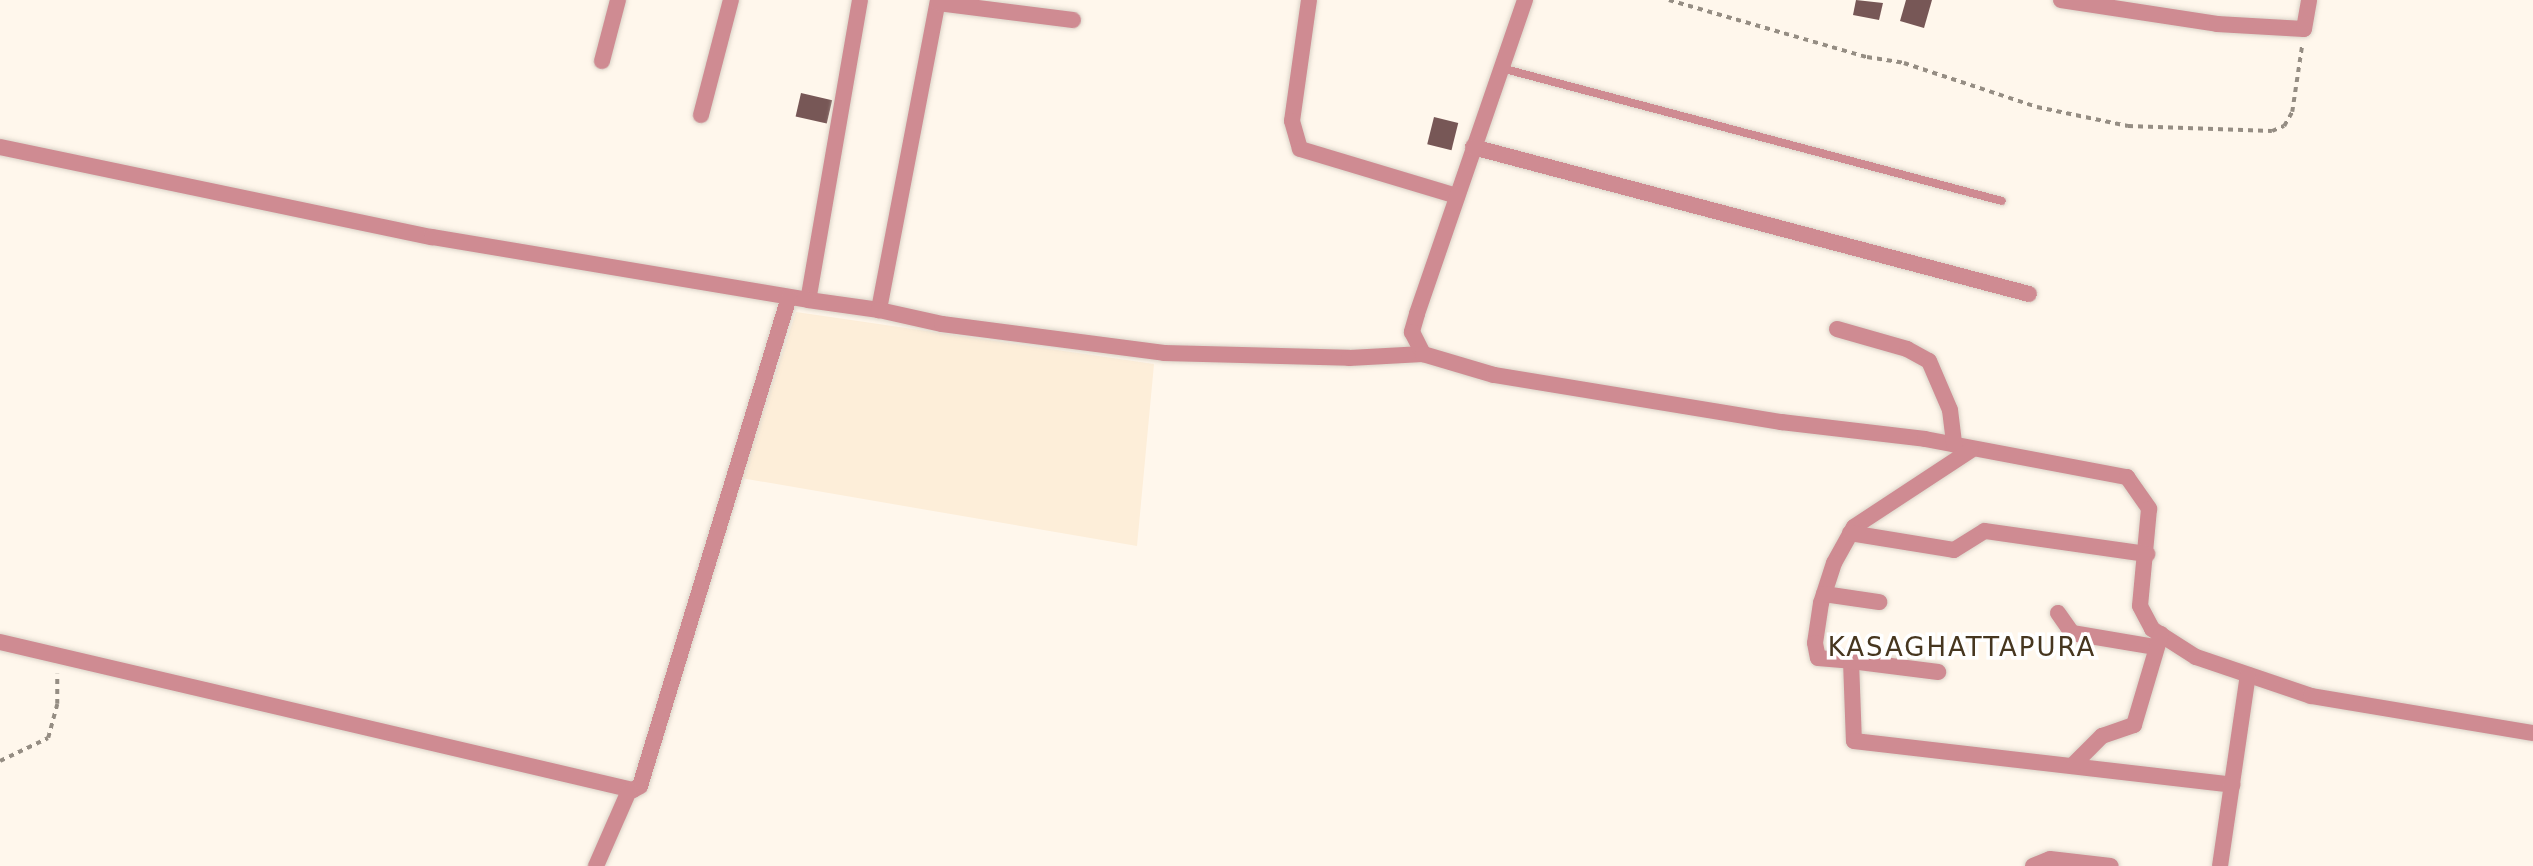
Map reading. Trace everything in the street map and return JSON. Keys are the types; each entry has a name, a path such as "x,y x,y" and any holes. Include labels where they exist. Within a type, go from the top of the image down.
{"street":[{"path":"602,61 618,0"},
{"path":"701,115 731,0"},
{"path":"808,300 860,0"},
{"path":"1310,0 1292,121 1300,149 1457,196"},
{"path":"1423,354 1412,332 1525,0"},
{"path":"2062,0 2217,24 2304,29 2309,0"},
{"path":"879,310 938,2 1073,20"},
{"path":"0,147 432,237 879,310 942,324 1164,353 1349,358 1423,354 1494,374 1954,445 2127,477 2149,509 2147,554 2140,607 2158,641 2134,725 2102,736 2074,764"},
{"path":"1474,147 2029,294"},
{"path":"0,642 629,791 640,786 789,297"},
{"path":"1837,329 1907,349 1929,361 1950,410 1954,445"},
{"path":"1938,672 1818,658 1815,643 1824,594 1850,533 1971,450"},
{"path":"1850,533 1954,550 1985,531 2147,554"},
{"path":"1824,594 1879,602"},
{"path":"2059,613 2072,633 2158,641 2196,657 2311,696 2533,733"},
{"path":"1851,661 1854,741 2074,764 2232,785"},
{"path":"2220,866 2248,675"},
{"path":"596,866 629,791"},
{"path":"2033,866 2050,859 2111,866"}],"lane":[{"path":"1501,68 2002,201"}],"path":[{"path":"1669,0 1867,57 1904,63 2037,107 2128,126 2272,131 2284,126 2292,112 2304,29"},
{"path":"0,761 48,738 57,704 57,670 66,658"}],"shaded area":[{"path":"796,312 1154,364 1137,546 741,478"}],"building":[{"path":"1856,0 1883,3 1879,20 1853,15"},
{"path":"1906,0 1932,0 1924,28 1900,21"},
{"path":"801,93 832,100 827,124 796,116"},
{"path":"1434,117 1458,123 1451,150 1427,144"}],"district":[{"name":"KASAGHATTAPURA","path":"1962,648"}]}
